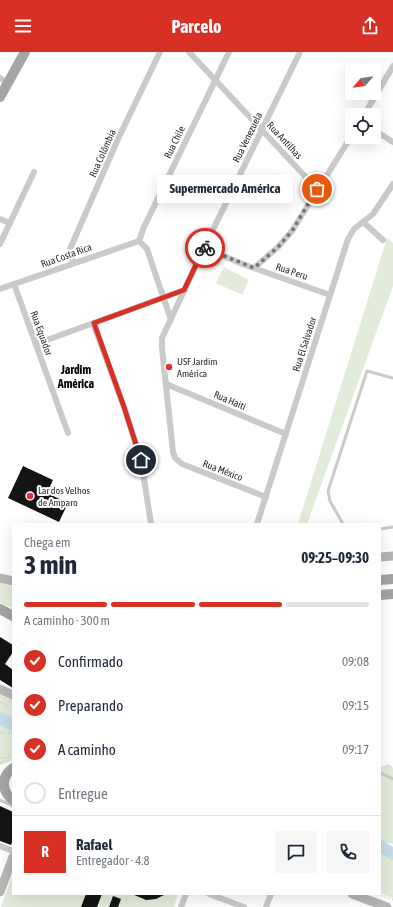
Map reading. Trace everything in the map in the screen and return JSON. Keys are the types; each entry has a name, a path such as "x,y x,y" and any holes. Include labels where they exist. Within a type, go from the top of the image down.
{"main road":[{"path":"0,97 4,81 25,52"},
{"path":"381,580 393,579"},
{"path":"381,595 393,594"},
{"path":"0,609 12,615"},
{"path":"7,773 4,779 4,785 8,796 12,801"},
{"path":"0,796 12,802"}],"street":[{"name":"Rua Colômbia","path":"73,263 70,249 118,139 160,52"},
{"name":"Rua Antilhas","path":"189,52 317,189"},
{"name":"Rua Chile","path":"139,241 144,227 229,52"},
{"name":"Rua Venezuela","path":"175,458 173,452 162,338 204,248 300,52"},
{"path":"368,108 393,66"},
{"path":"381,134 393,142"},
{"path":"254,268 278,247 292,231 346,144"},
{"path":"0,244 34,172"},
{"name":"Rua El Salvador","path":"256,523 348,239 354,229 373,214 391,193 393,184"},
{"path":"0,219 10,223"},
{"path":"363,222 383,240"},
{"name":"Rua Costa Rica","path":"0,289 139,241"},
{"path":"139,241 147,249 171,320"},
{"name":"Rua Peru","path":"204,248 254,268 330,295"},
{"name":"Rua Equador","path":"14,284 68,433"},
{"path":"36,344 184,290"},
{"path":"94,323 141,460 151,523"},
{"name":"Rua Haiti","path":"166,384 286,434"},
{"name":"Rua México","path":"175,458 182,464 266,497"},
{"path":"381,557 393,556"},
{"path":"0,578 12,581"},
{"path":"0,689 12,695"},
{"path":"0,846 12,851"},
{"path":"0,892 12,860"},
{"path":"181,907 186,895"},
{"path":"211,895 244,907"},
{"path":"266,907 271,895"},
{"path":"355,895 387,907"}],"lane":[{"path":"342,523 330,501 328,491 367,370 393,378"},
{"path":"381,529 393,527"},
{"path":"381,773 393,779"},
{"path":"0,800 12,802"}],"path":[{"path":"0,702 12,708"},
{"path":"0,733 12,733"},
{"path":"0,758 12,756"},
{"path":"0,763 12,760"},
{"path":"380,895 393,900"}],"green space":[{"path":"387,238 393,243 393,286 307,523 298,523"},
{"path":"224,267 249,280 242,295 216,283"},
{"path":"0,582 12,587 12,608 0,603"},
{"path":"0,686 12,692 12,760 0,765"},
{"path":"389,764 393,768 393,844 381,841 381,767"},
{"path":"381,851 393,859 393,899 381,893"},
{"path":"12,877 12,895 178,895 174,907 1,907"}],"building":[{"name":"Lar dos Velhos de Amparo","path":"23,466 53,480 47,493 68,503 59,522 8,498"},
{"path":"0,637 12,644 12,654 5,664 12,669 12,687 0,680"},
{"path":"0,806 12,812 12,842 11,845 0,841"},
{"path":"86,895 102,895 97,907 81,907"},
{"path":"134,895 164,895 156,899 146,900"},
{"path":"113,896 121,899 118,907 109,907"}],"waterway":[{"path":"0,718 12,724"},
{"path":"381,847 393,854"}],"way so far":[{"path":"205,248 254,268 278,247 292,231 317,189"}],"place":[{"name":"Supermercado América","path":"317,189"},
{"name":"USF Jardim América","path":"169,367"},
{"name":"Lar dos Velhos de Amparo","path":"30,496"}],"district":[{"name":"Jardim América","path":"76,377"}],"route":[{"path":"141,460 94,323 184,290 205,248"}]}
